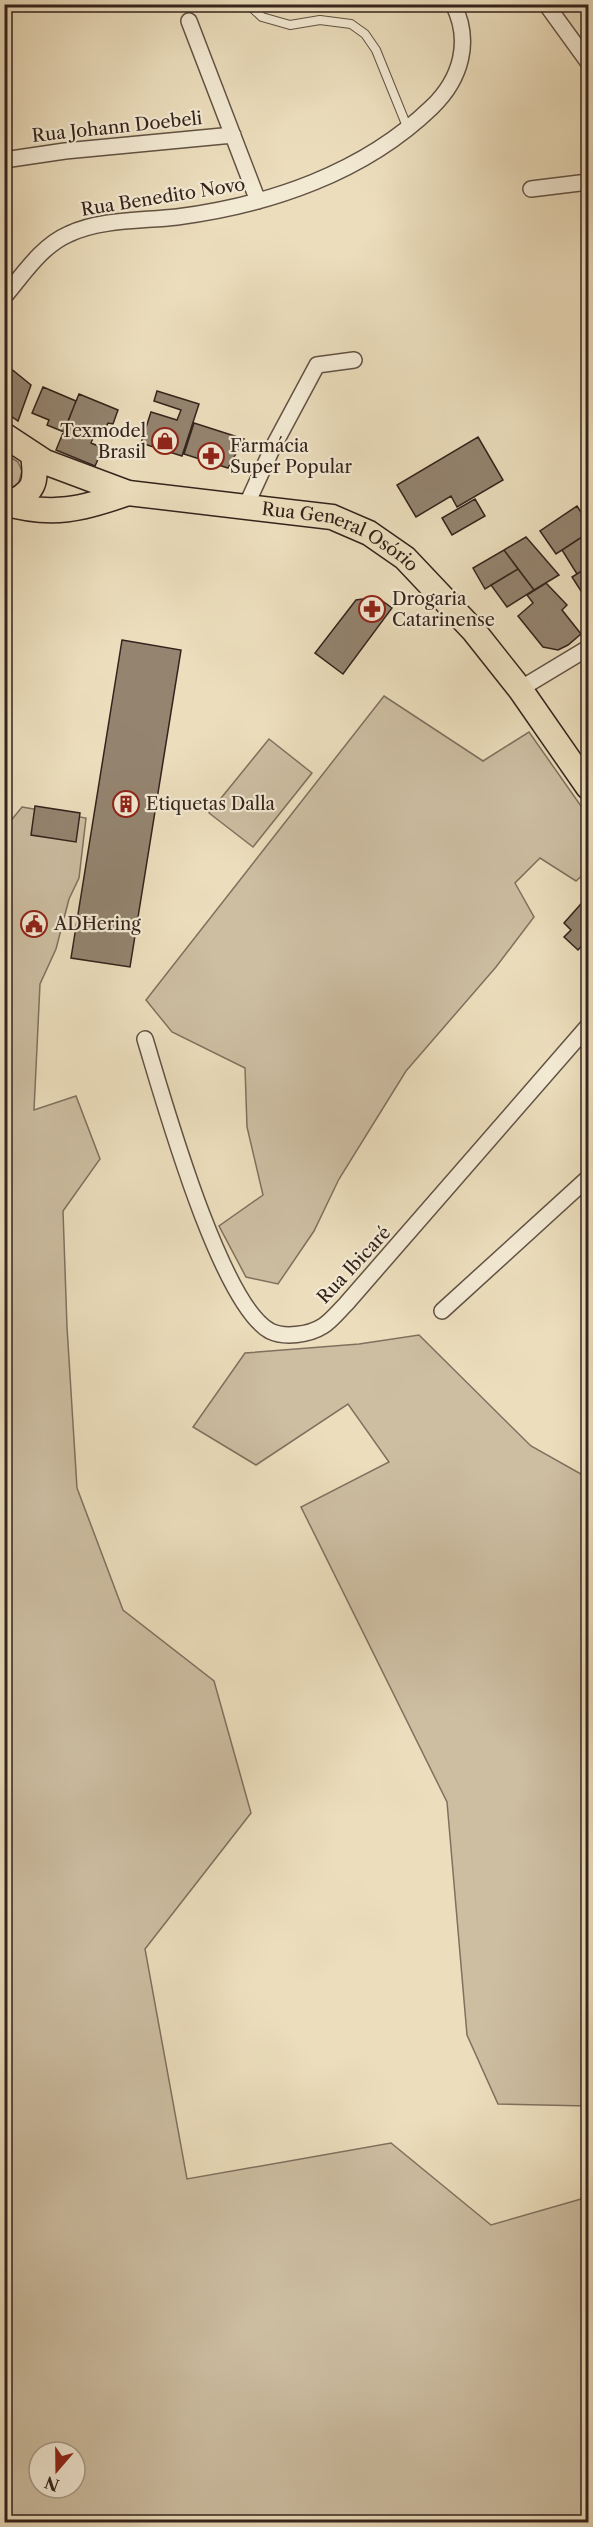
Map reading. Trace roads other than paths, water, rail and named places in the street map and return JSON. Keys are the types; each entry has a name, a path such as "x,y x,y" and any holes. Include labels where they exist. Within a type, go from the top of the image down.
{"main road":[{"name":"Rua General Osório","path":"4,435 33,455 59,468 128,493 332,518 354,525 376,537 405,558 474,631 520,690 588,787"},
{"path":"6,503 23,497 31,490 35,471 33,455"},
{"name":"Rua General Osório","path":"6,503 46,510 70,511 128,493"}],"street":[{"name":"Rua Benedito Novo","path":"4,297 41,254 68,234 87,228 180,216 258,201 342,170 408,130 440,99 454,80 462,53 463,38 462,25 453,4"},
{"path":"546,4 588,62"},
{"path":"189,21 258,201"},
{"name":"Rua Johann Doebeli","path":"4,159 233,135"},
{"path":"531,189 588,183"},
{"path":"246,506 272,449 317,365 354,360"},
{"path":"520,690 588,648"},
{"name":"Rua Ibicaré","path":"145,1039 211,1239 251,1316 271,1332 295,1335 322,1327 346,1304 588,1026"},
{"path":"442,1311 588,1178"}],"lane":[{"path":"248,4 262,18 290,25 320,20 351,24 365,34 376,50 408,130"}],"place":[{"name":"Texmodel Brasil","path":"165,441"},
{"name":"Farmácia Super Popular","path":"211,456"},
{"name":"Drogaria Catarinense","path":"372,609"},
{"name":"Etiquetas Dalla","path":"126,804"},
{"name":"ADHering","path":"34,924"}]}
